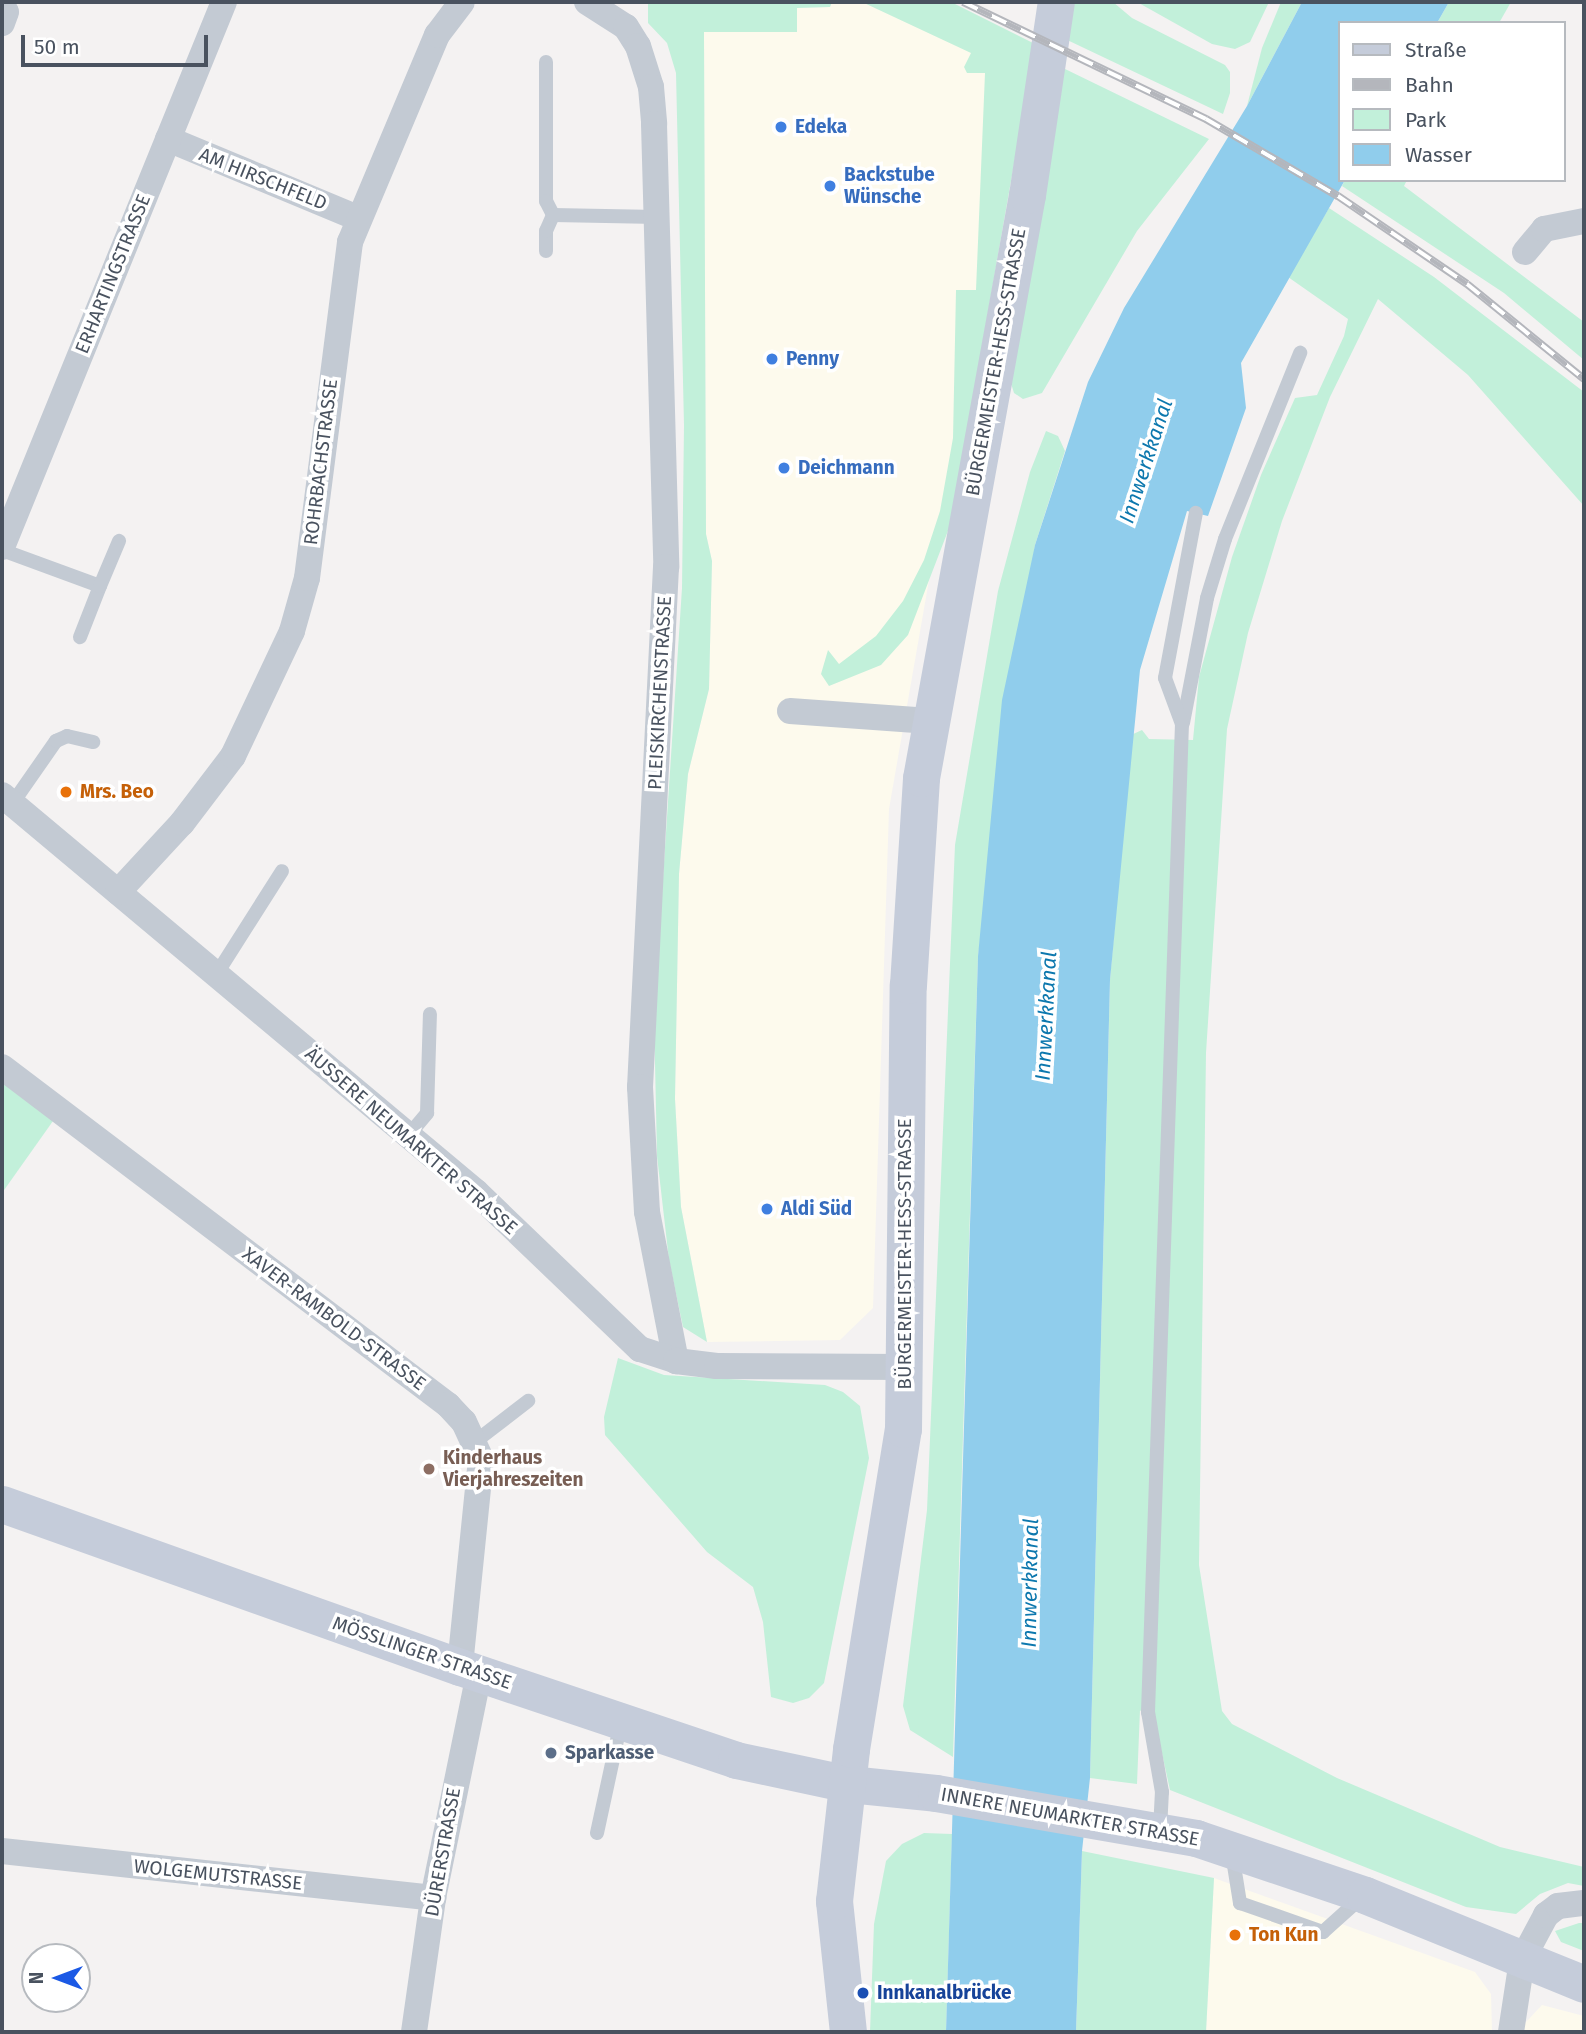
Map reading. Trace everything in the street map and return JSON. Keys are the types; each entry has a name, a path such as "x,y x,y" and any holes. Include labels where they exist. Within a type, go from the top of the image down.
{"main road":[{"name":"BÜRGERMEISTER-HESS-STRASSE","path":"848,2032 834,1901 849,1784 898,1464 906,1367 908,985 912,886 930,721 1027,195 1056,2"},
{"name":"MÖSSLINGER STRASSE","path":"2,1504 470,1671 736,1760 849,1784"},
{"name":"INNERE NEUMARKTER STRASSE","path":"849,1784 936,1793 1108,1820 1160,1829 1231,1848 1365,1895 1584,1984"}],"street":[{"name":"ERHARTINGSTRASSE","path":"2,548 224,2"},
{"name":"ROHRBACHSTRASSE","path":"118,891 182,823 233,756 292,631 307,578 344,270 358,218 437,35 462,2"},
{"name":"PLEISKIRCHENSTRASSE","path":"587,2 626,27 638,46 650,87 659,217 666,567 640,1023 640,1099 647,1212 676,1361"},
{"name":"AM HIRSCHFELD","path":"168,139 358,218"},
{"path":"1525,252 1544,229 1584,221"},
{"path":"790,711 930,721"},
{"name":"ÄUSSERE NEUMARKTER STRASSE","path":"7,799 476,1192 628,1340 676,1361 718,1366 906,1367"},
{"name":"XAVER-RAMBOLD-STRASSE","path":"2,1067 448,1405 476,1441"},
{"path":"470,1671 481,1459 476,1441"},
{"name":"DÜRERSTRASSE","path":"414,2032 470,1671"},
{"name":"WOLGEMUTSTRASSE","path":"2,1851 433,1898"},
{"path":"1511,2032 1522,1960 1546,1915 1558,1906 1584,1903"}],"lane":[{"path":"546,62 546,201 553,215"},
{"path":"553,215 659,217"},
{"path":"546,251 545,231 553,215"},
{"path":"1160,1829 1162,1792 1148,1712 1182,724 1207,598 1225,539 1300,353"},
{"path":"1182,724 1166,678 1196,513"},
{"path":"80,637 119,541"},
{"name":"ERHARTINGSTRASSE","path":"2,548 100,586"},
{"path":"7,799 57,741 67,736 93,742"},
{"path":"216,975 282,871"},
{"path":"408,1136 427,1113 430,1014"},
{"path":"476,1441 527,1401"},
{"path":"597,1833 621,1721"},
{"path":"1231,1848 1240,1903 1323,1932 1365,1895"}],"shaded area":[{"path":"832,2 865,2 1010,62 979,294 889,809 873,1308 840,1340 707,1342 681,1207 675,1099 679,874 688,774 709,689 712,561 706,534 704,32 796,32 797,8 830,7"},
{"path":"1214,1878 1475,1972 1491,1994 1492,2032 1206,2032"},
{"path":"1542,2005 1584,2016 1584,2032 1523,2032 1525,2023"}],"green space":[{"path":"648,2 832,2 830,7 797,8 797,32 704,32 706,534 712,561 709,689 688,774 679,874 675,1099 681,1207 707,1342 683,1327 669,1260 657,1156 654,1016 682,588 684,425 676,73 667,43 648,23"},
{"path":"862,2 951,2 1035,44 951,523 908,635 881,665 829,686 821,674 828,650 839,664 876,636 903,601 924,560 940,511 953,438 956,290 976,290 985,73 967,73 964,67 971,53"},
{"path":"1067,2 1113,2 1132,18 1225,65 1230,72 1230,93 1223,114 1063,38"},
{"path":"1137,2 1269,2 1250,42 1235,49 1212,44"},
{"path":"1281,2 1302,2 1247,106 1262,48"},
{"path":"1449,2 1511,2 1500,21 1438,21"},
{"path":"1063,68 1209,139 1137,231 1042,393 1023,399 1014,393 1010,380"},
{"path":"1344,182 1406,182 1404,186 1584,322 1584,360 1504,293 1342,186"},
{"path":"1329,208 1434,277 1584,392 1584,506 1468,375 1378,299 1330,397 1282,521 1248,633 1227,729 1206,1053 1199,1565 1222,1711 1232,1724 1337,1778 1500,1847 1584,1867 1584,1886 1568,1883 1540,1894 1516,1914 1466,1907 1170,1790 1158,1735 1140,1710 1137,1784 1090,1778 1110,980 1131,735 1142,730 1149,739 1193,740 1199,677 1232,557 1261,475 1295,398 1317,395 1344,336 1348,319 1288,277"},
{"path":"1046,431 1058,436 1065,451 1035,545 978,956 953,1757 910,1730 903,1706 927,1510 955,845 998,591 1030,472"},
{"path":"2,1080 53,1121 2,1193"},
{"path":"618,1358 664,1375 825,1385 843,1392 860,1406 869,1458 824,1683 809,1698 793,1703 771,1697 763,1622 753,1587 707,1552 605,1435 604,1417"},
{"path":"924,1833 952,1834 946,2032 870,2032 874,1924 886,1861 902,1844"},
{"path":"1082,1851 1214,1878 1206,2032 1076,2032"},
{"path":"1584,1923 1584,1951 1561,1942 1555,1931"}],"water":[{"name":"Innwerkkanal","path":"1302,2 1449,2 1438,21 1338,21 1338,182 1344,182 1241,363 1246,408 1208,516 1187,511 1140,670 1110,980 1090,1778 1082,1851 1076,2032 946,2032 978,956 1002,700 1035,545 1088,382 1124,308 1247,106"}],"railway":[{"path":"963,2 1206,119 1338,196 1467,284 1584,379"}],"place":[{"name":"Edeka","path":"781,127"},
{"name":"Backstube Wünsche","path":"830,186"},
{"name":"Penny","path":"772,359"},
{"name":"Deichmann","path":"784,468"},
{"name":"Mrs. Beo","path":"66,792"},
{"name":"Aldi Süd","path":"767,1209"},
{"name":"Kinderhaus Vierjahreszeiten","path":"429,1469"},
{"name":"Sparkasse","path":"551,1753"},
{"name":"Ton Kun","path":"1235,1935"},
{"name":"Innkanalbrücke","path":"863,1993"}]}
